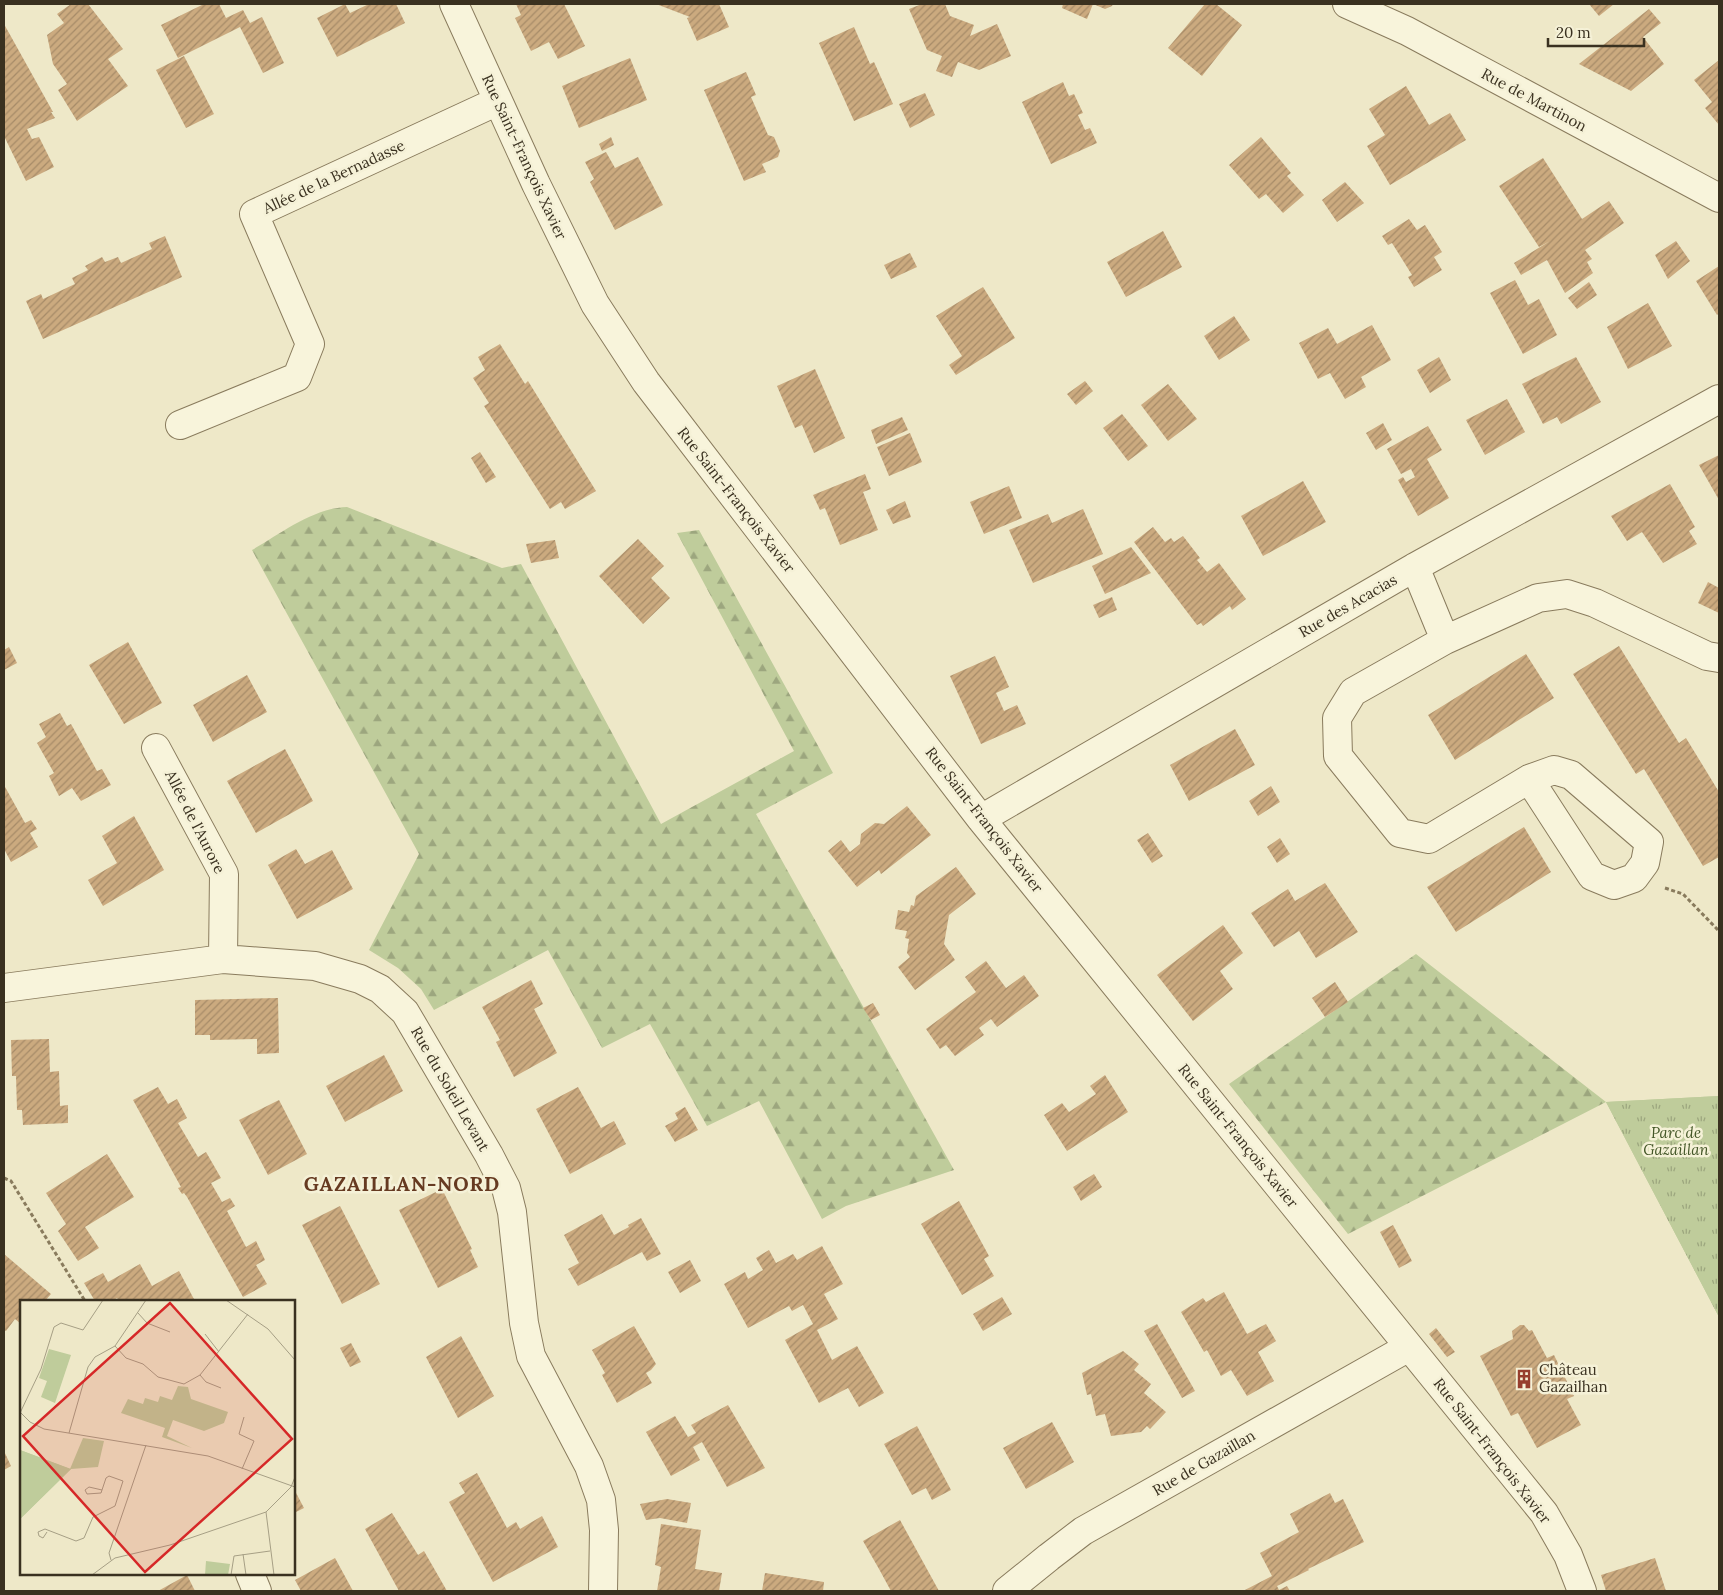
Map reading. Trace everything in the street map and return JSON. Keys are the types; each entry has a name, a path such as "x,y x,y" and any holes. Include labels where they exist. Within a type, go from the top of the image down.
{"street":[{"name":"Rue Saint-François Xavier","path":"454,4 536,184 595,304 646,382 981,819 1544,1513 1568,1556 1582,1591"},
{"name":"Rue de Martinon","path":"1347,4 1406,31 1719,198"},
{"name":"Allée de la Bernadasse","path":"180,425 297,377 310,344 254,214 498,101"},
{"name":"Rue des Acacias","path":"981,819 1416,567 1719,399"},
{"path":"1416,567 1445,640"},
{"path":"1528,779 1592,876 1614,885 1634,878 1645,863 1649,842 1571,775 1554,770 1528,779 1429,839 1400,833 1338,756 1338,718 1354,692 1445,640 1538,598 1567,594 1595,603 1707,656 1719,658"},
{"name":"Allée de l'Aurore","path":"156,748 224,874 223,960"},
{"name":"Rue du Soleil Levant","path":"4,988 223,960 315,966 351,977 380,989 405,1012 489,1155 506,1188 512,1212 524,1323 531,1356 589,1466 601,1500 604,1530 603,1591"},
{"name":"Rue de Gazaillan","path":"1007,1591 1083,1531 1409,1347"},
{"path":"250,1575 257,1591"}],"path":[{"path":"1634,878 1683,894 1719,932"},
{"path":"4,1178 11,1181 85,1300"}],"green space":[{"path":"347,507 502,568 521,564 661,824 794,751 677,533 699,530 833,773 756,814 954,1170 846,1206 822,1219 759,1101 707,1126 650,1024 602,1048 548,950 434,1010 421,989 398,968 369,950 419,854 252,550 309,517 334,508"},
{"path":"1416,954 1606,1102 1348,1234 1229,1084"},
{"name":"Parc de Gazaillan","path":"1719,1096 1719,1317 1606,1102"},
{"name":"Parc de Gazaillan","path":"1719,1096 1719,1317 1606,1102"}],"building":[{"path":"71,4 88,4 123,49 108,59 128,86 77,121 58,90 67,84 53,64 47,35 64,23 57,14"},
{"path":"204,4 219,4 226,18 243,10 250,23 262,17 284,63 263,73 240,27 178,58 161,25"},
{"path":"345,4 350,13 369,4 396,4 405,23 337,57 317,18"},
{"path":"516,4 564,4 585,46 558,59 549,42 531,51 515,18 521,15"},
{"path":"656,4 719,4 729,27 697,41 687,18 690,17"},
{"path":"922,4 945,4 950,16 974,25 970,36 997,24 1011,56 979,70 958,62 952,77 936,71 942,56 927,50 909,9"},
{"path":"1063,4 1093,4 1087,19 1062,8"},
{"path":"1093,4 1113,4 1105,9"},
{"path":"1205,4 1216,4 1242,25 1202,76 1168,48"},
{"path":"1589,4 1614,4 1599,16"},
{"path":"1649,9 1661,23 1643,37 1664,64 1631,91 1579,64"},
{"path":"4,24 55,118 27,129 32,139 39,137 54,167 26,181 4,136"},
{"path":"854,27 870,64 874,62 893,104 854,121 819,43"},
{"path":"184,56 214,114 186,128 156,70"},
{"path":"630,58 647,100 579,128 562,86"},
{"path":"1719,60 1719,125 1705,108 1712,102 1694,80"},
{"path":"746,72 756,95 751,97 768,135 774,137 780,151 778,157 762,164 766,172 744,181 704,90"},
{"path":"1063,82 1069,96 1074,94 1083,113 1078,115 1085,130 1090,128 1097,143 1051,164 1022,102"},
{"path":"1406,86 1429,125 1450,113 1466,140 1390,185 1367,146 1385,135 1369,109"},
{"path":"925,93 935,115 910,128 899,104"},
{"path":"611,137 614,145 602,151 599,144"},
{"path":"1261,137 1291,173 1287,176 1304,195 1283,213 1266,194 1259,199 1229,165"},
{"path":"606,152 615,168 638,157 663,205 615,230 590,182 594,179 585,162"},
{"path":"1543,158 1582,219 1609,201 1624,223 1585,250 1592,259 1587,262 1593,273 1565,293 1547,260 1521,275 1514,263 1550,241 1539,247 1499,186"},
{"path":"1345,182 1364,203 1337,222 1322,200"},
{"path":"1409,219 1417,230 1425,225 1442,252 1434,257 1442,270 1414,287 1408,277 1412,275 1392,243 1388,245 1382,236"},
{"path":"1163,231 1182,267 1126,297 1107,262"},
{"path":"165,236 182,277 43,339 26,301 41,294 43,299 75,284 72,278 88,270 85,266 102,257 105,262 118,257 121,263 152,249 149,243"},
{"path":"1676,241 1690,261 1668,279 1655,255"},
{"path":"910,253 917,267 891,279 884,265"},
{"path":"1719,266 1719,313 1717,315 1696,281"},
{"path":"1515,280 1528,305 1539,299 1557,335 1523,354 1490,293"},
{"path":"1589,282 1597,295 1577,309 1568,298"},
{"path":"983,287 1015,338 956,375 949,365 962,356 936,316"},
{"path":"1648,303 1672,346 1628,369 1607,327"},
{"path":"1234,316 1250,340 1219,360 1204,336"},
{"path":"1372,325 1391,360 1361,377 1366,387 1345,399 1330,373 1318,379 1299,343 1328,328 1337,344"},
{"path":"500,344 525,384 528,381 596,491 565,509 561,502 550,509 484,406 489,403 473,378 485,370 478,357"},
{"path":"1439,357 1451,380 1430,393 1417,370"},
{"path":"1576,357 1601,402 1561,424 1557,417 1543,424 1522,384"},
{"path":"815,369 845,438 814,453 802,425 795,428 777,386"},
{"path":"1085,381 1093,391 1076,405 1067,394"},
{"path":"1168,384 1197,419 1168,441 1141,405"},
{"path":"1507,399 1525,432 1485,455 1466,420"},
{"path":"1122,414 1148,446 1128,461 1103,428"},
{"path":"902,417 908,430 876,444 871,430"},
{"path":"1383,423 1392,440 1376,450 1366,433"},
{"path":"1428,426 1442,450 1427,459 1449,498 1418,516 1398,480 1403,477 1406,482 1415,477 1411,469 1401,474 1387,449"},
{"path":"910,433 922,462 889,476 877,447"},
{"path":"480,452 496,477 486,483 471,458"},
{"path":"1719,455 1719,500 1699,465"},
{"path":"865,474 871,489 863,492 878,530 840,545 825,508 820,510 813,495"},
{"path":"1303,481 1326,522 1263,556 1241,516"},
{"path":"1670,484 1695,527 1689,531 1697,544 1663,563 1642,532 1627,541 1611,516"},
{"path":"1009,486 1022,518 984,534 970,502"},
{"path":"905,501 911,517 893,524 886,510"},
{"path":"1083,509 1103,554 1033,583 1009,530 1048,514 1052,523"},
{"path":"1153,527 1165,542 1171,538 1174,542 1183,536 1200,558 1197,560 1207,572 1219,563 1246,599 1232,610 1230,606 1203,626 1201,623 1197,625 1134,542"},
{"path":"638,539 664,566 651,578 670,598 643,624 599,576"},
{"path":"555,540 559,558 531,563 526,544"},
{"path":"1131,547 1151,573 1105,594 1092,566"},
{"path":"1708,582 1719,588 1719,613 1698,603"},
{"path":"1112,597 1117,610 1099,618 1093,605"},
{"path":"128,642 162,703 124,724 89,665"},
{"path":"1619,646 1679,743 1686,738 1719,792 1719,857 1703,866 1644,769 1636,774 1573,674"},
{"path":"9,647 17,663 4,670 4,650"},
{"path":"1526,654 1554,698 1455,760 1428,715"},
{"path":"995,656 1009,687 996,693 1004,711 1017,705 1026,724 981,744 950,676"},
{"path":"247,675 267,712 213,742 193,705"},
{"path":"60,713 67,726 71,724 97,771 102,769 111,785 81,801 72,788 59,796 49,776 54,773 37,743 46,737 39,724"},
{"path":"1235,729 1255,765 1189,801 1170,765"},
{"path":"285,749 313,801 256,833 227,781"},
{"path":"4,785 25,823 31,820 37,829 30,833 38,847 11,862 4,849"},
{"path":"1271,786 1280,802 1258,816 1249,801"},
{"path":"907,806 931,835 881,874 879,870 857,887 828,851 841,840 850,852 860,844 861,834 875,823 884,824"},
{"path":"134,816 164,870 103,906 88,880 117,863 102,836"},
{"path":"1524,827 1551,872 1456,932 1427,887"},
{"path":"1148,833 1163,856 1152,863 1137,840"},
{"path":"1280,838 1290,854 1277,863 1267,847"},
{"path":"296,849 305,864 332,850 353,889 297,919 268,865"},
{"path":"956,867 976,894 949,915 944,944 955,960 915,990 898,967 910,957 907,953 909,939 905,938 907,931 895,929 898,910 909,912 911,905 914,906 916,896"},
{"path":"1325,883 1358,932 1316,958 1299,931 1274,947 1251,913 1288,889 1295,901"},
{"path":"1223,925 1243,953 1220,971 1233,989 1193,1021 1157,975"},
{"path":"986,961 1006,988 1024,975 1039,996 997,1027 991,1019 979,1028 984,1035 955,1056 946,1045 940,1049 926,1029 976,992 965,977"},
{"path":"531,980 543,1004 534,1009 557,1053 514,1077 496,1042 500,1040 482,1007"},
{"path":"1335,982 1348,1002 1325,1017 1312,998"},
{"path":"278,998 279,1053 257,1054 257,1039 210,1040 210,1035 195,1035 195,1000"},
{"path":"873,1003 880,1015 871,1020 863,1008"},
{"path":"49,1039 50,1072 59,1071 60,1106 68,1105 68,1123 23,1125 22,1110 17,1110 16,1076 12,1076 11,1040"},
{"path":"384,1055 403,1091 345,1122 326,1086"},
{"path":"1105,1075 1128,1112 1067,1151 1044,1115 1062,1103 1069,1112 1096,1094 1090,1086"},
{"path":"158,1087 168,1104 177,1099 187,1118 178,1123 198,1157 206,1152 221,1178 211,1183 222,1202 230,1198 235,1206 227,1211 246,1247 256,1241 265,1260 256,1265 267,1284 243,1297 187,1197 178,1188 181,1187 133,1100"},
{"path":"578,1087 601,1128 614,1121 626,1144 570,1174 536,1109"},
{"path":"279,1100 307,1154 268,1175 239,1120"},
{"path":"685,1107 698,1130 675,1142 665,1126 678,1119 675,1113"},
{"path":"107,1154 134,1197 85,1227 99,1248 78,1261 58,1231 66,1224 46,1193"},
{"path":"1094,1174 1102,1187 1081,1201 1073,1187"},
{"path":"442,1189 472,1249 470,1250 478,1267 438,1288 399,1210"},
{"path":"959,1201 989,1256 984,1259 994,1276 962,1295 921,1224"},
{"path":"340,1206 380,1284 342,1304 302,1225"},
{"path":"602,1214 614,1235 641,1218 661,1254 647,1261 642,1252 578,1286 568,1269 579,1263 564,1235"},
{"path":"1393,1225 1412,1261 1399,1268 1380,1232"},
{"path":"822,1246 843,1284 824,1294 838,1319 817,1330 832,1360 857,1346 884,1393 859,1407 848,1388 819,1403 785,1340 813,1324 803,1305 792,1311 789,1306 748,1328 724,1284 745,1272 748,1279 763,1270 756,1258 769,1250 776,1263 793,1254 797,1260"},
{"path":"4,1254 51,1294 46,1300 20,1300 20,1323 15,1319 6,1331 4,1330"},
{"path":"690,1260 701,1281 680,1293 668,1272"},
{"path":"140,1264 152,1286 179,1271 194,1300 118,1300 117,1298 114,1300 94,1300 84,1283 103,1273 108,1282"},
{"path":"1224,1292 1247,1334 1266,1324 1276,1341 1258,1352 1274,1381 1247,1396 1231,1370 1221,1376 1207,1350 1204,1352 1181,1312 1203,1298 1206,1302"},
{"path":"1002,1297 1012,1314 983,1331 973,1314"},
{"path":"1157,1324 1195,1391 1182,1398 1144,1331"},
{"name":"Château Gazailhan","path":"1520,1325 1524,1325 1529,1331 1532,1330 1547,1358 1554,1355 1574,1396 1567,1399 1581,1425 1537,1448 1518,1413 1511,1416 1480,1356 1513,1339 1512,1331"},
{"path":"634,1326 656,1364 646,1373 652,1383 617,1403 602,1375 605,1373 592,1350"},
{"path":"1436,1328 1455,1352 1447,1357 1429,1334"},
{"path":"461,1336 494,1396 458,1418 426,1357"},
{"path":"351,1343 361,1362 350,1367 340,1348"},
{"path":"1123,1351 1139,1364 1134,1370 1151,1384 1144,1393 1166,1412 1150,1429 1147,1426 1141,1432 1111,1436 1105,1414 1096,1416 1091,1394 1087,1395 1082,1373"},
{"path":"728,1405 765,1468 727,1487 702,1442 693,1447 700,1460 671,1476 646,1432 675,1416 688,1437 696,1433 691,1425"},
{"path":"1052,1422 1074,1462 1026,1489 1003,1448"},
{"path":"917,1426 951,1490 932,1500 926,1488 912,1495 884,1444"},
{"path":"4,1451 11,1466 4,1470"},
{"path":"477,1473 507,1528 516,1522 520,1529 542,1516 558,1547 493,1582 449,1502 465,1493 459,1483"},
{"path":"295,1491 304,1508 295,1512"},
{"path":"1330,1493 1335,1503 1343,1499 1364,1542 1277,1586 1279,1590 1287,1586 1290,1591 1243,1591 1272,1576 1260,1553 1299,1532 1290,1514"},
{"path":"667,1499 691,1503 687,1523 660,1518 646,1520 640,1504"},
{"path":"392,1513 418,1555 424,1551 447,1591 399,1591 365,1529"},
{"path":"900,1520 939,1591 891,1591 863,1541"},
{"path":"661,1524 701,1530 695,1569 722,1573 719,1591 657,1591 661,1567 655,1565"},
{"path":"335,1558 353,1591 301,1591 295,1580"},
{"path":"1655,1558 1666,1591 1606,1591 1601,1575"},
{"path":"765,1573 824,1582 823,1591 762,1591"},
{"path":"187,1575 195,1591 158,1591"}],"place":[{"name":"Château Gazailhan","path":"1524,1379"}],"district":[{"name":"GAZAILLAN-NORD","path":"402,1184"}]}
